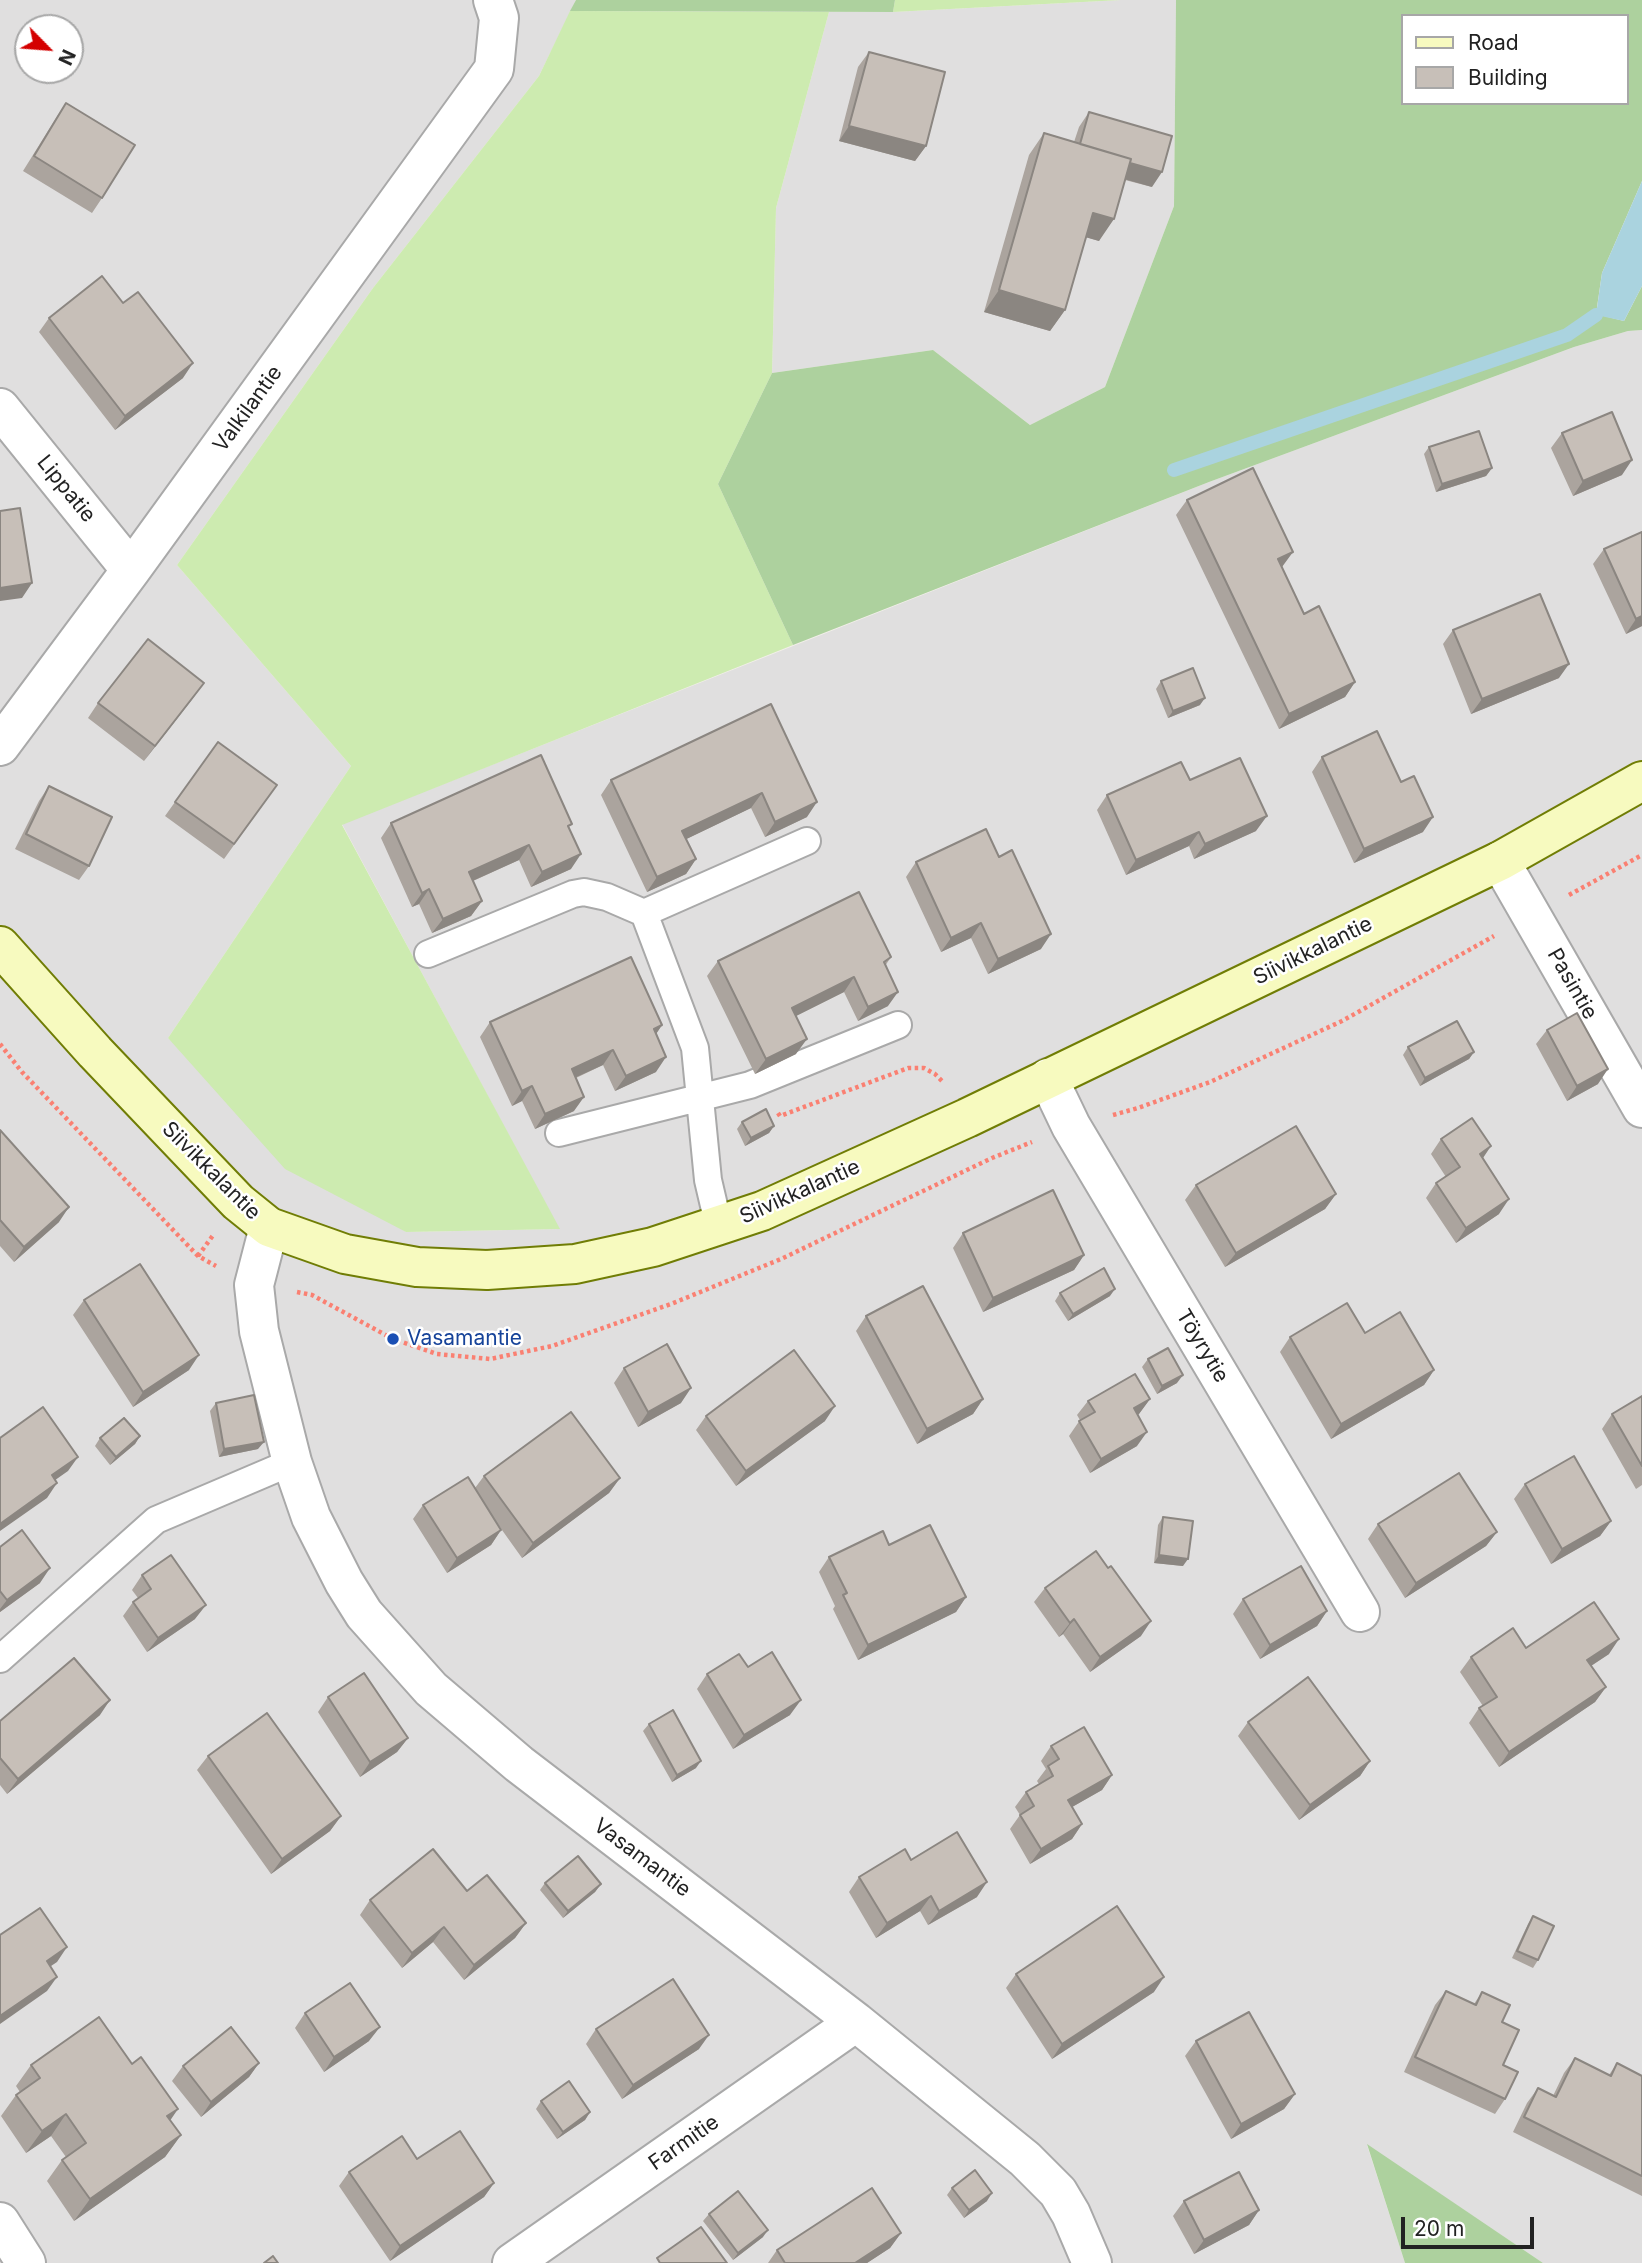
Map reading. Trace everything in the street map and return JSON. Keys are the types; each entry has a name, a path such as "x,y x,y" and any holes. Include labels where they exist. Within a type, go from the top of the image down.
{"main road":[{"name":"Siivikkalantie","path":"0,946 95,1052 228,1192 269,1227 345,1254 417,1267 487,1270 575,1264 653,1247 762,1211 967,1118 1500,861 1642,781"}],"street":[{"name":"Valkilantie","path":"0,746 494,69 499,18 493,0"},
{"name":"Lippatie","path":"0,408 131,570"},
{"name":"Pasintie","path":"1500,861 1642,1108"},
{"name":"Töyrytie","path":"1048,1079 1071,1126 1360,1612"},
{"name":"Vasamantie","path":"269,1227 254,1285 259,1331 292,1462 312,1517 344,1582 364,1614 431,1689 519,1764 856,2022 1025,2160 1058,2192 1092,2263"},
{"name":"Farmitie","path":"512,2263 856,2022"},
{"path":"0,2222 26,2263"}],"lane":[{"path":"644,913 807,841"},
{"path":"428,954 573,894 584,892 607,897 644,913 695,1048 708,1180 719,1227"},
{"path":"559,1133 750,1085 898,1026"},
{"path":"0,1659 156,1520 292,1462"}],"path":[{"path":"750,1085 780,1116 908,1068 924,1068 947,1086 992,1158"},
{"path":"293,1302 294,1291"}],"shaded area":[{"path":"0,0 576,0 539,76 373,288 177,565 351,766 168,1038 406,1232 559,1229 342,824 1209,482 1574,347 1628,331 1642,330 1642,2263 1543,2263 1367,2145 1405,2263 0,2263"},
{"path":"1121,0 1176,0 1174,206 1105,387 1030,425 933,350 772,373 776,208 829,12 893,12"}],"green space":[{"path":"576,0 895,0 893,12 570,11"},
{"path":"895,0 1121,0 893,12"},
{"path":"1176,0 1642,0 1642,181 1602,273 1596,314 1624,321 1642,286 1642,330 1628,331 1574,347 1209,482 793,645 718,484 772,373 933,350 1030,425 1105,387 1174,206"},
{"path":"570,11 829,12 776,208 772,373 718,484 793,645 342,825 560,1229 406,1232 285,1169 168,1038 351,766 177,565 373,288 539,76"},
{"path":"1367,2144 1543,2263 1405,2263"}],"water":[{"path":"1642,181 1642,286 1624,321 1596,315 1602,273"}],"building":[{"path":"869,52 945,72 926,146 849,126"},
{"path":"66,103 135,145 102,198 34,156"},
{"path":"1089,112 1172,136 1162,172 1130,163 1131,159 1080,144"},
{"path":"1044,133 1131,159 1114,219 1093,213 1065,310 999,290"},
{"path":"102,276 123,303 138,292 193,363 125,416 49,318"},
{"path":"1612,412 1632,460 1583,481 1562,433"},
{"path":"1479,431 1492,468 1442,484 1429,447"},
{"path":"1253,468 1293,552 1278,559 1304,614 1319,606 1355,682 1289,714 1187,500"},
{"path":"20,508 32,583 0,588 0,511"},
{"path":"1642,532 1642,616 1636,619 1604,549"},
{"path":"1540,594 1569,664 1482,699 1453,630"},
{"path":"148,639 204,683 155,746 98,703"},
{"path":"1193,668 1205,698 1173,711 1161,681"},
{"path":"771,704 817,802 775,822 762,793 682,831 696,859 657,877 611,780"},
{"path":"1377,731 1401,782 1414,776 1433,817 1364,849 1322,757"},
{"path":"218,742 277,785 234,844 175,802"},
{"path":"541,755 572,824 568,826 581,854 542,872 529,845 469,872 482,901 443,919 429,889 422,893 391,823"},
{"path":"1240,758 1267,816 1205,844 1199,832 1136,860 1107,795 1181,762 1190,780"},
{"path":"49,786 112,817 89,866 26,834"},
{"path":"986,829 999,857 1012,850 1051,934 998,959 981,923 951,938 916,862"},
{"path":"859,892 891,957 884,962 898,992 868,1007 854,977 792,1008 807,1039 766,1059 718,961"},
{"path":"631,957 662,1025 654,1029 666,1057 626,1076 613,1050 572,1069 584,1097 545,1114 532,1086 522,1091 490,1022"},
{"path":"1577,1013 1608,1069 1577,1086 1547,1030"},
{"path":"1457,1021 1474,1052 1425,1078 1408,1047"},
{"path":"766,1109 774,1126 751,1138 742,1122"},
{"path":"1472,1118 1491,1146 1480,1154 1509,1199 1466,1228 1436,1183 1460,1167 1441,1139"},
{"path":"1296,1126 1336,1194 1236,1253 1196,1185"},
{"path":"0,1130 69,1207 24,1247 0,1220"},
{"path":"1053,1190 1084,1255 993,1298 963,1233"},
{"path":"140,1264 199,1355 143,1392 84,1300"},
{"path":"1104,1268 1115,1289 1073,1314 1060,1293"},
{"path":"923,1286 983,1399 927,1429 866,1316"},
{"path":"1347,1303 1365,1333 1400,1312 1434,1370 1341,1424 1290,1337"},
{"path":"667,1344 691,1388 648,1412 624,1368"},
{"path":"1168,1348 1183,1375 1162,1386 1148,1359"},
{"path":"794,1350 835,1406 746,1471 706,1416"},
{"path":"1135,1374 1150,1399 1134,1408 1147,1432 1101,1459 1079,1421 1095,1412 1088,1401"},
{"path":"254,1395 264,1442 224,1449 216,1403"},
{"path":"1642,1396 1642,1466 1612,1414"},
{"path":"43,1407 78,1457 52,1475 57,1483 0,1524 0,1438"},
{"path":"571,1412 620,1478 533,1543 484,1476"},
{"path":"124,1418 140,1436 116,1457 100,1438"},
{"path":"1574,1456 1611,1521 1562,1549 1525,1484"},
{"path":"1459,1473 1497,1532 1416,1583 1378,1524"},
{"path":"468,1477 501,1530 457,1558 423,1505"},
{"path":"1163,1517 1193,1521 1188,1559 1159,1555"},
{"path":"930,1525 966,1597 868,1645 843,1595 847,1593 829,1557 883,1531 889,1545"},
{"path":"22,1530 50,1568 7,1600 0,1591 0,1547"},
{"path":"1096,1551 1108,1568 1111,1566 1151,1621 1100,1657 1074,1619 1070,1623 1045,1588"},
{"path":"171,1555 206,1605 158,1638 133,1602 151,1589 142,1575"},
{"path":"1301,1566 1327,1611 1270,1645 1243,1599"},
{"path":"1594,1602 1619,1639 1587,1660 1606,1687 1509,1752 1479,1708 1497,1697 1471,1657 1513,1628 1526,1648"},
{"path":"772,1652 801,1700 744,1735 707,1674 739,1654 748,1667"},
{"path":"74,1658 110,1700 18,1779 0,1758 0,1721"},
{"path":"364,1673 408,1738 370,1762 328,1697"},
{"path":"1308,1677 1370,1761 1310,1805 1248,1722"},
{"path":"673,1710 701,1761 677,1775 649,1724"},
{"path":"267,1713 341,1816 282,1859 208,1756"},
{"path":"1084,1727 1112,1775 1068,1800 1082,1824 1041,1849 1020,1815 1034,1806 1026,1792 1053,1776 1048,1766 1059,1759 1051,1746"},
{"path":"957,1832 987,1882 939,1911 931,1896 887,1923 859,1877 905,1849 911,1860"},
{"path":"433,1849 467,1891 487,1875 526,1923 474,1965 444,1927 412,1953 370,1900"},
{"path":"578,1856 601,1884 568,1911 545,1883"},
{"path":"1117,1906 1164,1977 1062,2044 1016,1974"},
{"path":"40,1908 67,1947 47,1961 57,1977 0,2016 0,1935"},
{"path":"1533,1916 1554,1926 1538,1960 1517,1951"},
{"path":"673,1979 709,2035 633,2085 596,2029"},
{"path":"350,1983 380,2027 334,2057 305,2013"},
{"path":"1446,1991 1476,2005 1482,1992 1510,2005 1502,2022 1519,2030 1503,2065 1518,2072 1505,2099 1415,2057"},
{"path":"1249,2012 1295,2094 1241,2124 1196,2041"},
{"path":"99,2017 132,2064 141,2057 178,2109 167,2116 181,2135 90,2199 62,2160 86,2143 66,2114 42,2131 16,2095 40,2078 31,2065"},
{"path":"231,2027 259,2063 211,2102 183,2066"},
{"path":"1575,2058 1611,2076 1617,2063 1642,2076 1642,2176 1524,2117 1538,2088 1556,2097"},
{"path":"569,2081 590,2112 563,2132 541,2101"},
{"path":"460,2131 494,2183 400,2246 349,2172 402,2136 417,2159"},
{"path":"975,2170 992,2193 969,2210 952,2188"},
{"path":"1239,2172 1259,2210 1204,2240 1184,2201"},
{"path":"872,2188 901,2233 855,2263 785,2263 777,2250"},
{"path":"738,2191 768,2230 738,2253 709,2214"},
{"path":"701,2227 727,2263 660,2263 657,2258"},
{"path":"273,2256 278,2263 264,2263"}],"waterway":[{"path":"1174,470 1567,335 1596,315"}],"place":[{"name":"Vasamantie","path":"393,1339"}]}
